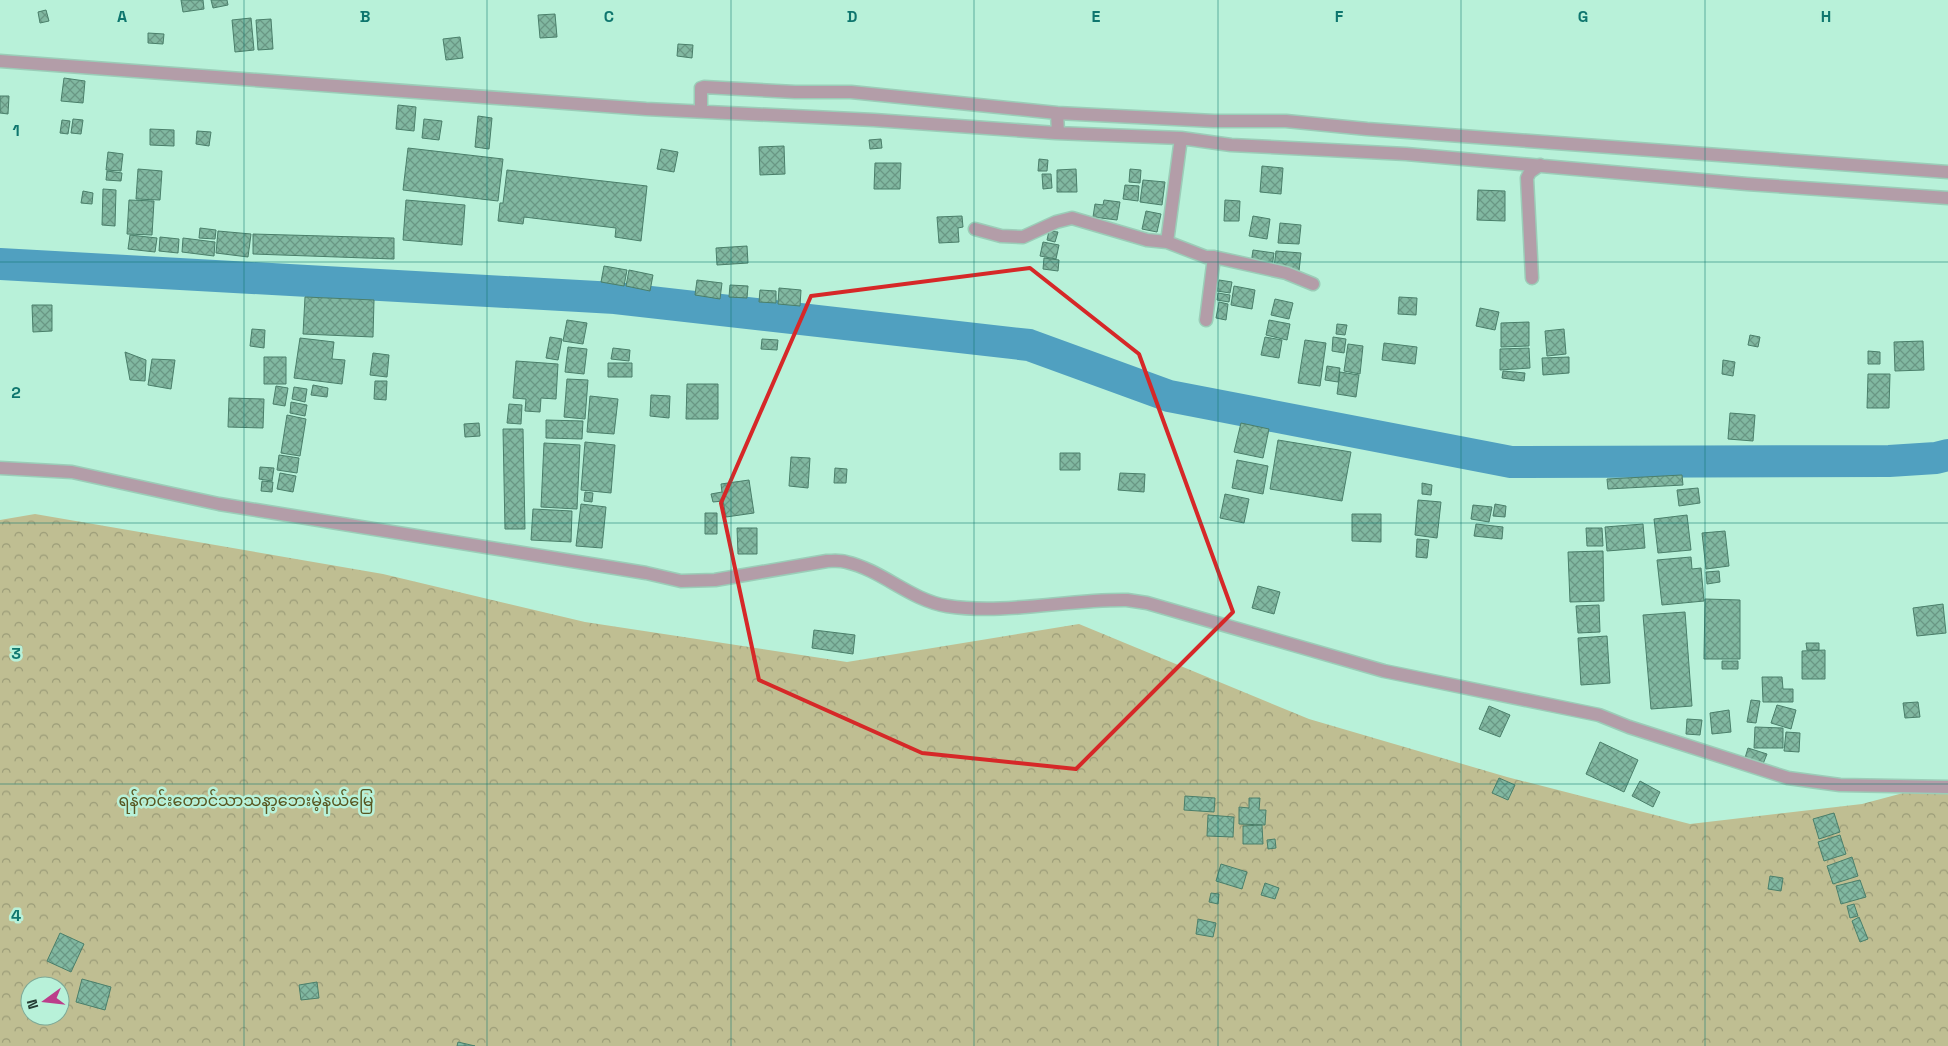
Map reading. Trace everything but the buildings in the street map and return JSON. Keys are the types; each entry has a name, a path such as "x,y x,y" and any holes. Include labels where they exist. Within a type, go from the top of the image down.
{"street":[{"path":"0,61 701,108 1058,123 1286,121 1367,129 1948,172"},
{"path":"701,108 700,90 704,86 795,92 841,92 1058,123 1181,138 1540,165 1738,184 1948,198"},
{"path":"1214,123 1216,141"},
{"path":"1167,242 1181,138"},
{"path":"1532,278 1527,178 1530,172 1540,165"},
{"path":"975,229 1001,236 1023,237 1056,222 1072,218 1147,240 1167,242 1206,257 1214,257 1286,273 1313,284"},
{"path":"1206,320 1214,257"},
{"path":"0,468 72,472 219,504 646,573 681,581 714,580 827,561 844,561 875,572 915,595 946,606 981,608 1127,600 1147,603 1384,671 1599,715 1629,727 1788,778 1840,785 1948,787"}],"highlighted area":[{"path":"1030,268 1139,354 1233,612 1076,769 922,753 759,680 721,503 811,296"}],"green space":[{"name":"ရန်ကင်းတောင်သာသနာ့ဘေးမဲ့နယ်မြေ","path":"35,514 383,574 585,622 847,662 1079,624 1309,719 1507,777 1690,824 1862,804 1948,781 1948,1046 0,1046 0,520"}],"waterway":[{"path":"0,264 615,298 1029,345 1169,396 1511,462 1889,461 1936,458 1948,455"}]}
